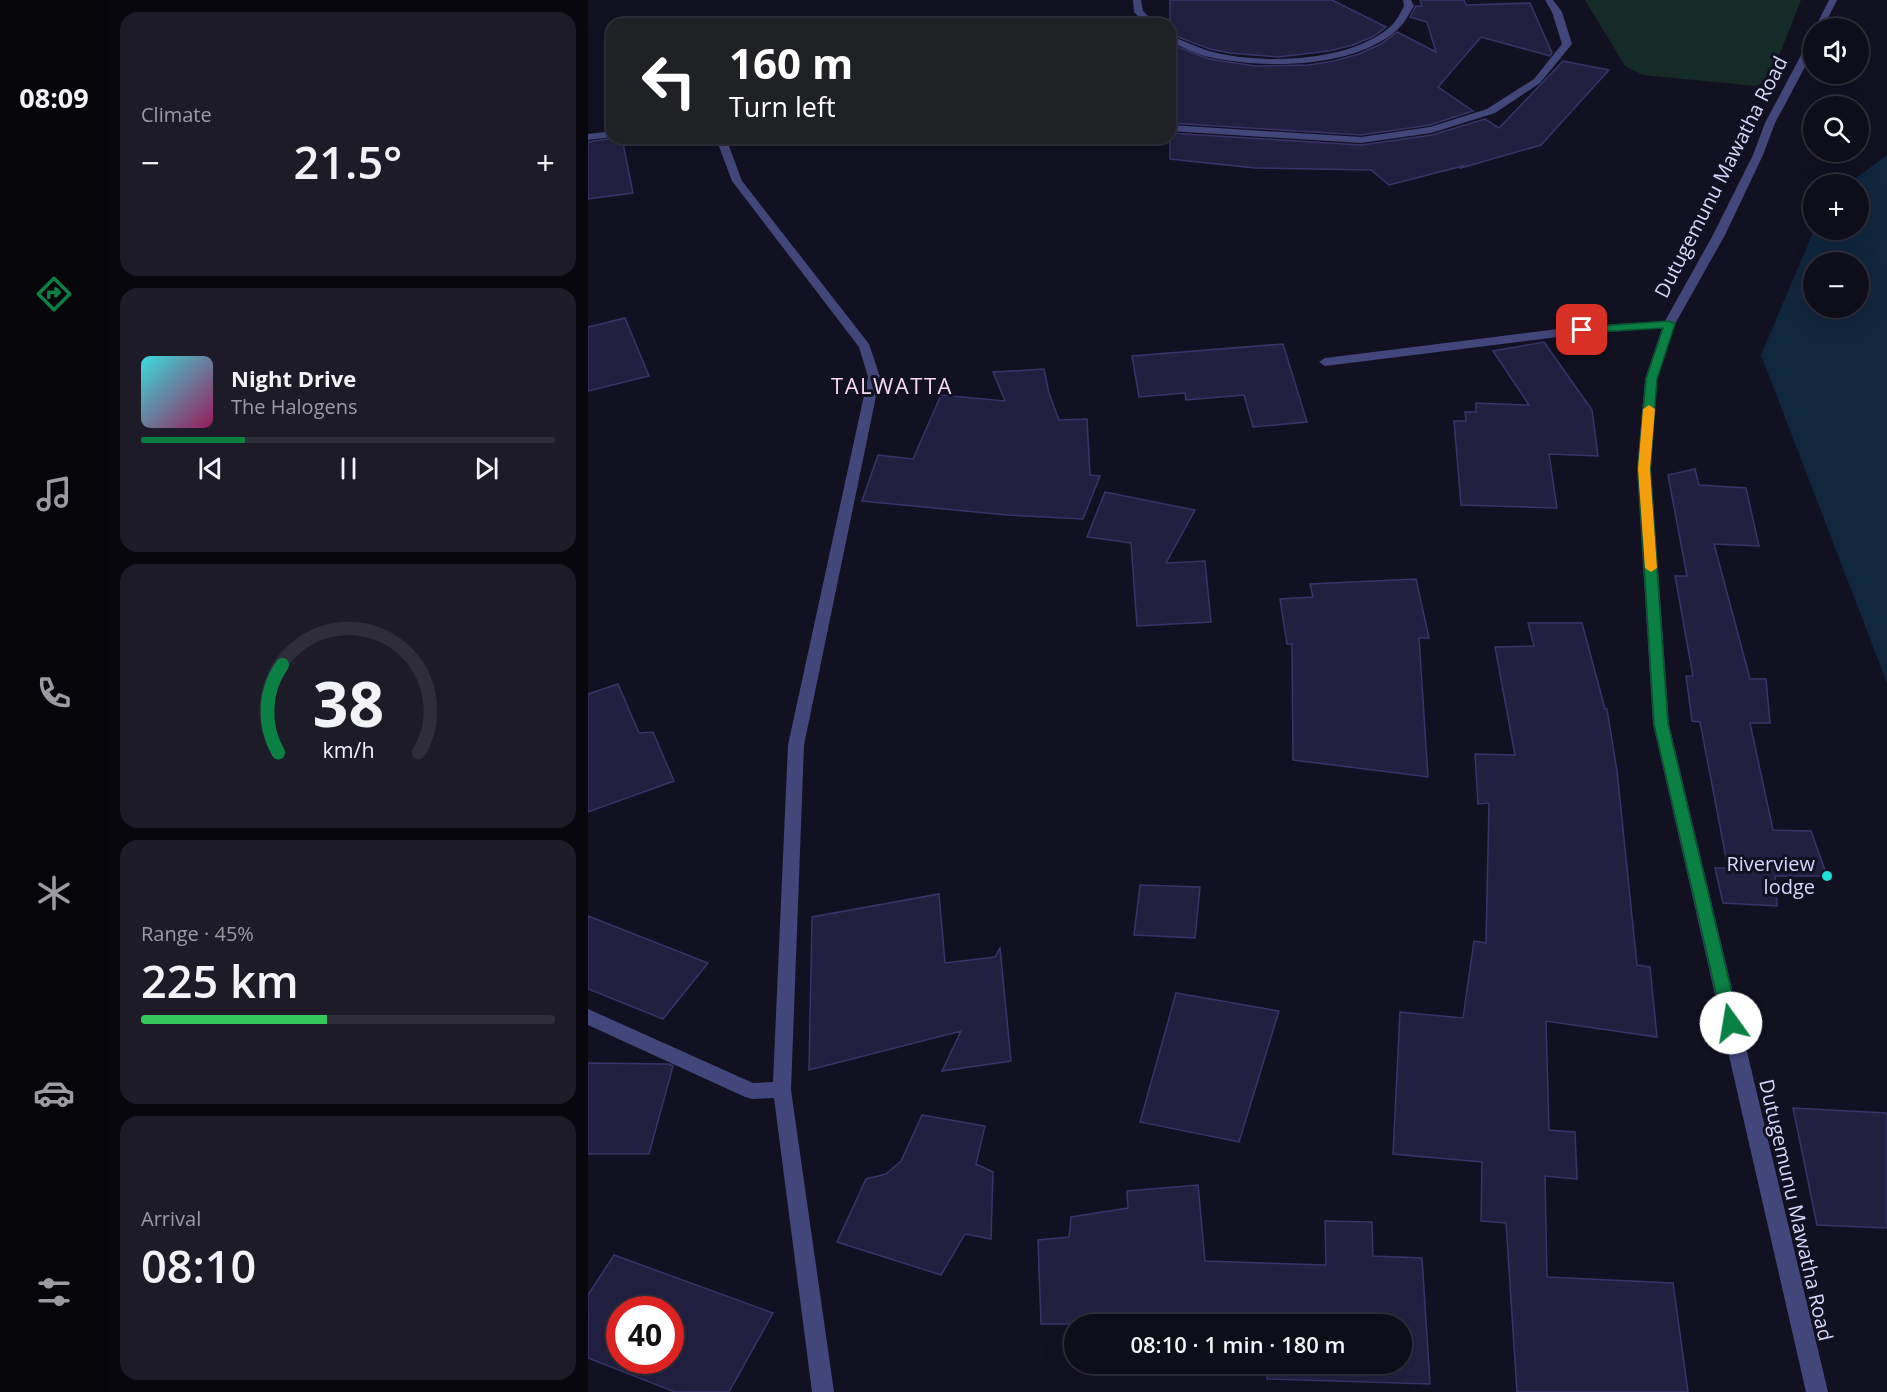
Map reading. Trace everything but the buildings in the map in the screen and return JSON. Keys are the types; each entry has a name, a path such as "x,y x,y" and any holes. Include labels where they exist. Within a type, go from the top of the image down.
{"street":[{"path":"1137,0 1139,12 1145,18"},
{"path":"1176,41 1207,53 1236,58 1298,60 1328,57 1377,41 1405,19 1409,6 1407,0"},
{"path":"1176,128 1360,140 1431,130 1491,111 1537,81 1567,44 1557,12 1549,0"},
{"path":"1824,18 1833,0"},
{"name":"Dutugemunu Mawatha Road","path":"1803,61 1770,123 1758,155 1719,235 1669,324 1652,379 1644,469 1661,724 1817,1392"},
{"path":"588,137 606,135"},
{"path":"723,144 737,181 865,347 874,377 796,745 782,1090 823,1392"},
{"path":"1324,362 1582,330 1669,324"},
{"path":"588,1017 752,1091 782,1090"}],"green space":[{"path":"1585,0 1801,0 1770,79 1756,86 1643,75 1625,66"}],"water":[{"path":"1887,155 1887,683 1761,355 1803,256 1803,318 1869,318 1869,252 1805,252 1810,240 1869,240 1869,174 1861,174"}],"slow traffic":[{"path":"1649,409 1644,469 1651,568"}],"place":[{"name":"Riverview lodge","path":"1827,876"}],"district":[{"name":"TALWATTA","path":"892,386"}],"route":[{"path":"1582,330 1669,324 1652,379 1644,469 1661,724 1731,1023"}]}
